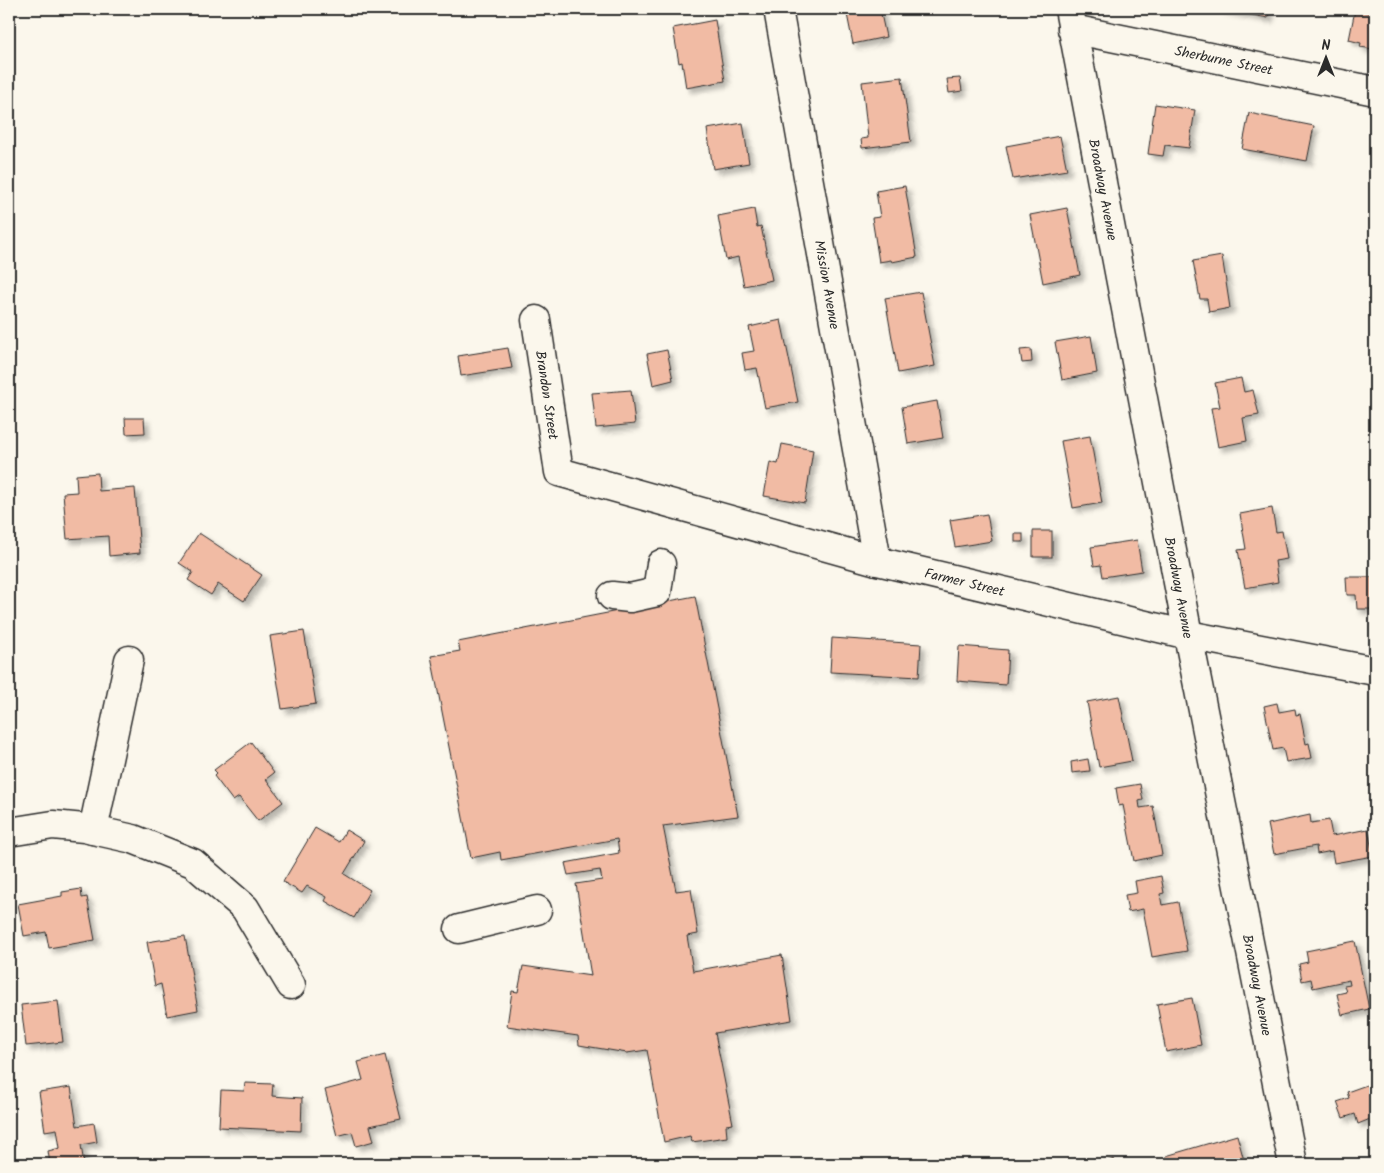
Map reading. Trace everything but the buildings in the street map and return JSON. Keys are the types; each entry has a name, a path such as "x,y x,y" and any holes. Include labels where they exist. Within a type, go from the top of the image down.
{"street":[{"name":"Mission Avenue","path":"778,9 877,562"},
{"name":"Sherburne Street","path":"1070,19 1375,90"},
{"name":"Broadway Avenue","path":"1070,19 1188,635 1293,1164"},
{"name":"Brandon Street","path":"536,320 559,472"},
{"name":"Farmer Street","path":"559,472 877,562 1188,635 1375,670"},
{"path":"612,596 630,598 657,592 661,564"},
{"path":"93,830 129,660"},
{"path":"9,832 53,825 93,830 133,839 193,862 245,908 290,985"},
{"path":"459,929 537,910"}]}
